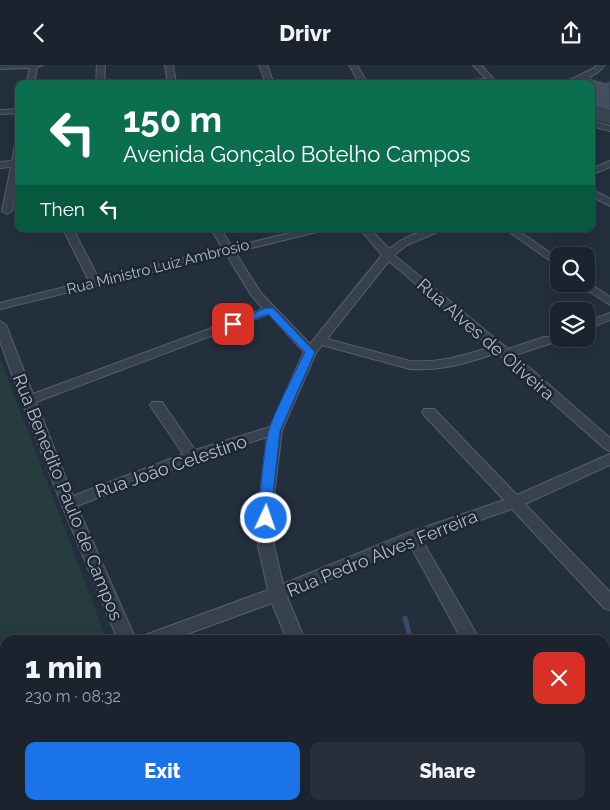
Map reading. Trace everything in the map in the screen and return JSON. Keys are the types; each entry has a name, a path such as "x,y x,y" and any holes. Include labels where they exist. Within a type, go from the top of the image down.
{"street":[{"path":"31,80 34,65"},
{"path":"0,67 39,65"},
{"path":"100,80 101,65"},
{"path":"169,65 171,80"},
{"path":"264,65 269,80"},
{"path":"353,65 362,80"},
{"path":"477,65 490,80"},
{"path":"575,80 597,70 601,65"},
{"path":"0,112 15,111"},
{"path":"595,124 610,129"},
{"path":"0,165 15,163"},
{"path":"595,170 610,164"},
{"path":"4,212 15,171"},
{"path":"595,194 610,203"},
{"path":"70,232 96,283"},
{"path":"218,232 257,295 310,352"},
{"name":"Rua Ministro Luiz Ambrosio","path":"0,306 304,232"},
{"name":"Rua Alves de Oliveira","path":"368,232 388,255 503,351 610,447"},
{"path":"294,635 277,594 266,546 266,512 274,431 310,352 388,255 403,243 429,232"},
{"path":"514,232 550,258"},
{"path":"595,291 610,302"},
{"path":"28,400 270,311"},
{"path":"595,322 610,316"},
{"name":"Rua Benedito Paulo de Campos","path":"0,325 68,503 125,635"},
{"path":"320,340 422,367 456,363 550,339"},
{"path":"157,405 192,456"},
{"path":"429,412 610,603"},
{"name":"Rua João Celestino","path":"68,503 192,456 274,431"},
{"name":"Rua Pedro Alves Ferreira","path":"165,635 277,594 413,537 515,502 610,459"},
{"path":"413,537 468,635"}],"green space":[{"path":"0,358 105,635 0,635"}],"building":[{"path":"589,78 606,83 610,81 610,111 595,107 595,80 584,80"}],"waterway":[{"path":"405,618 410,635"}],"route":[{"path":"233,324 270,311 310,352 274,431 266,518"}]}
